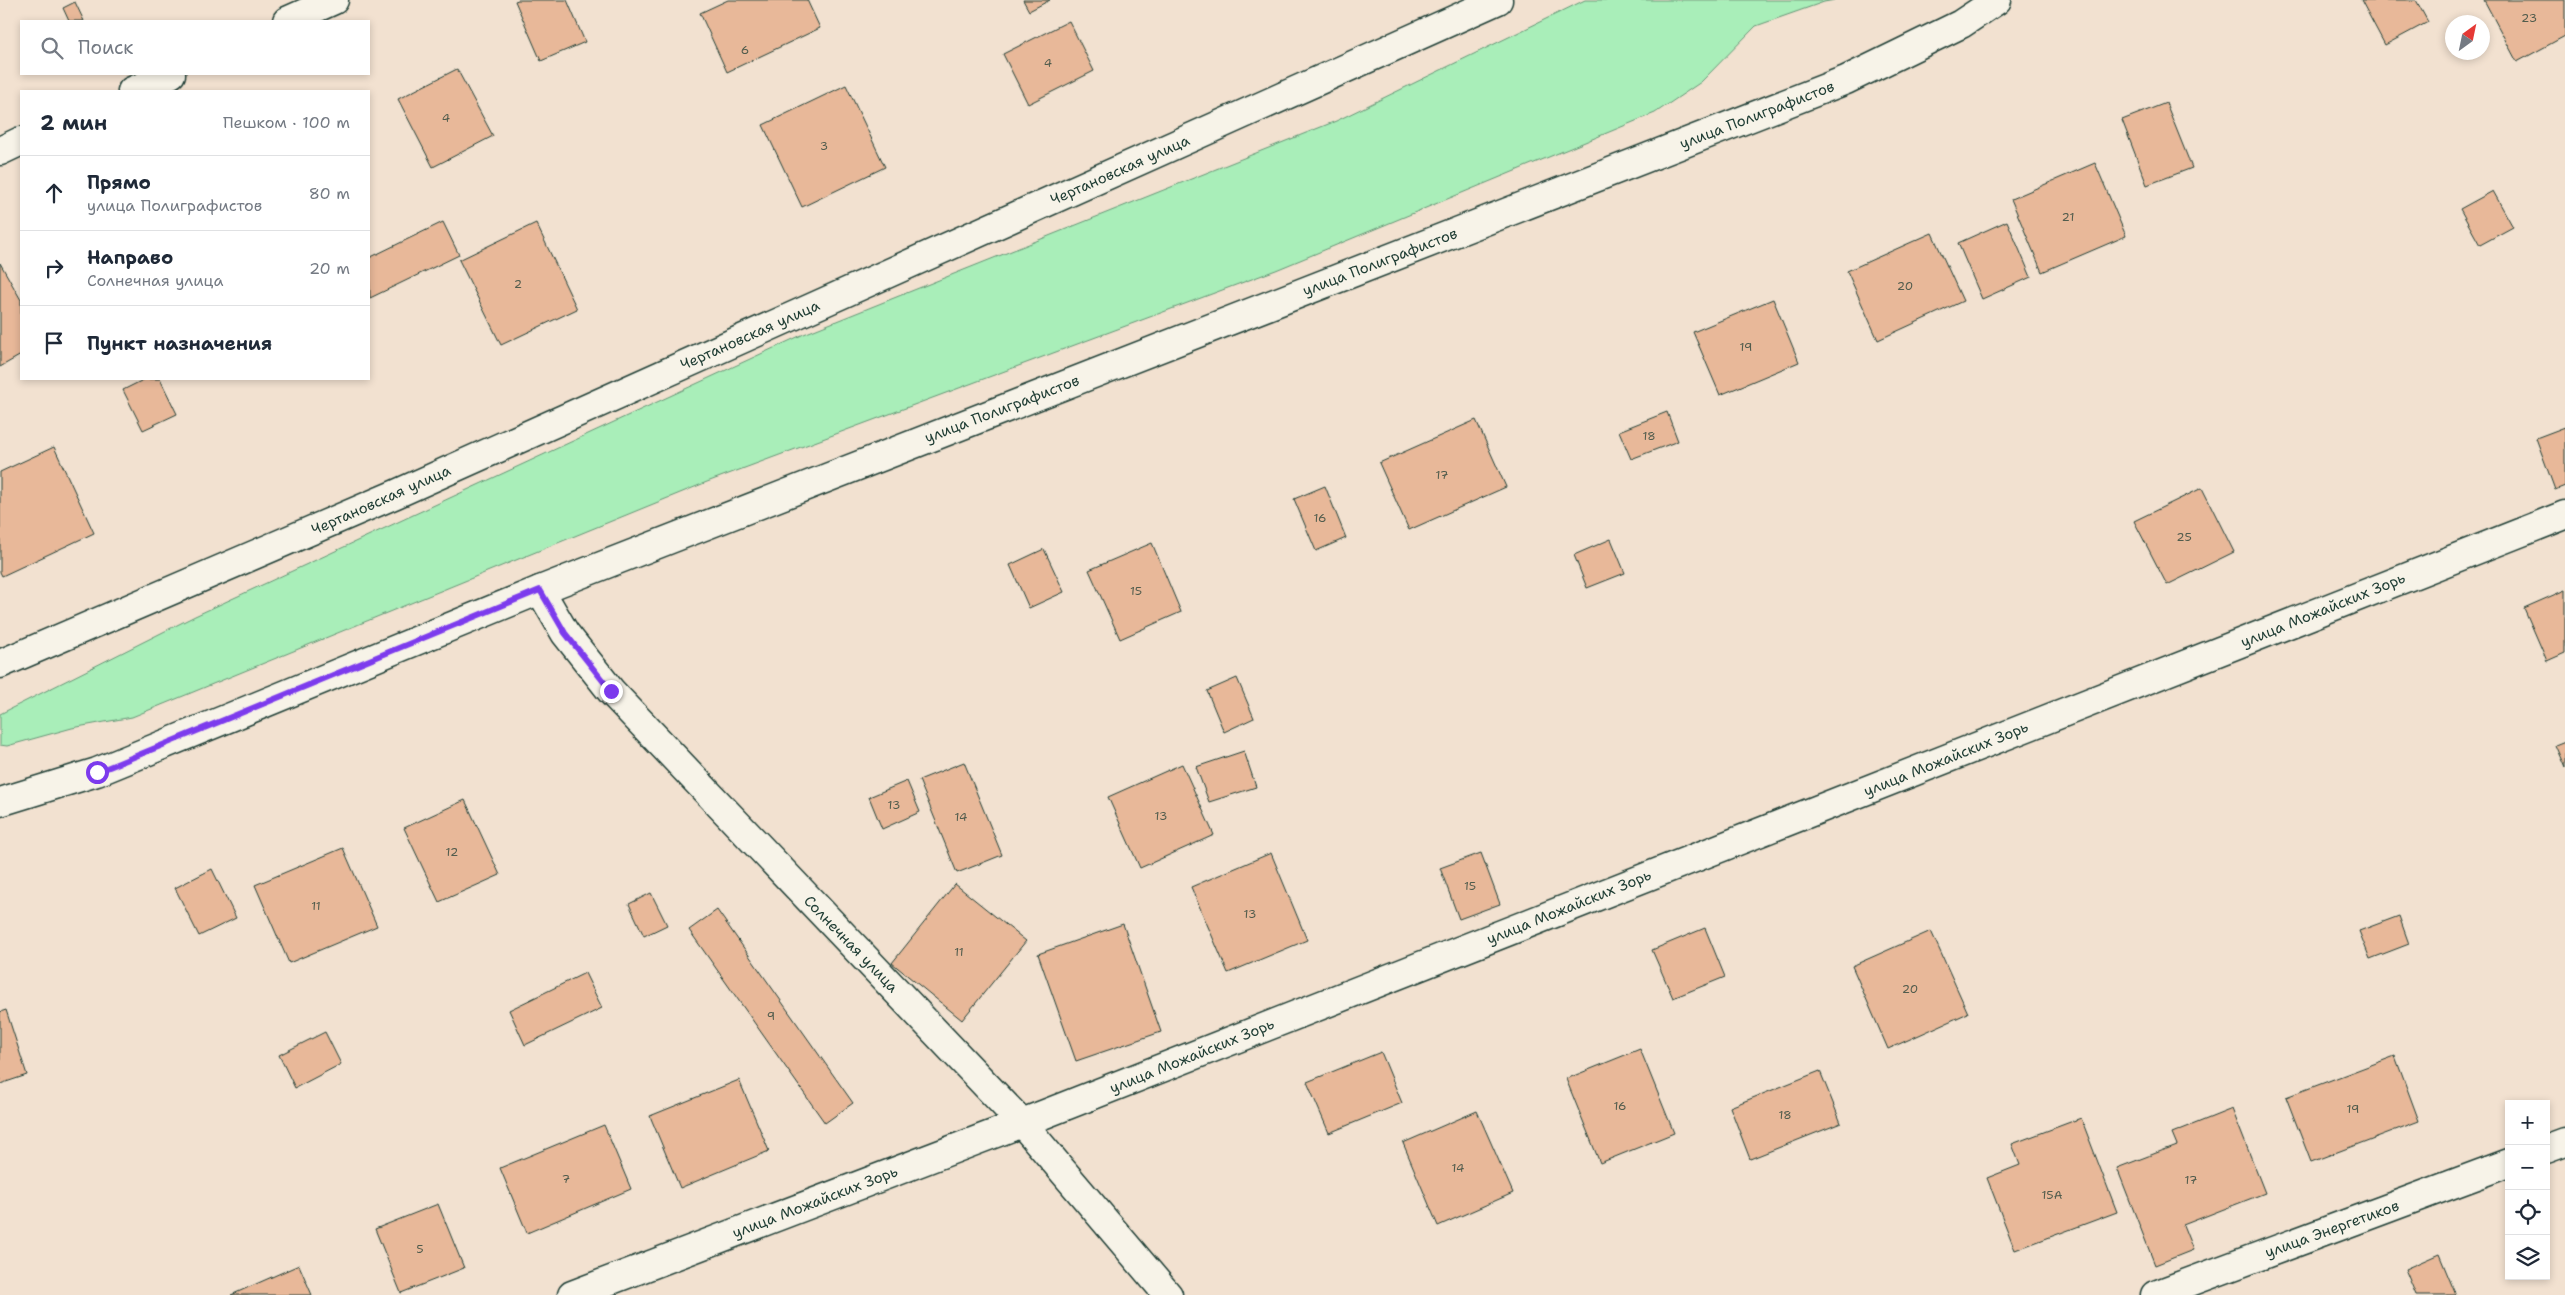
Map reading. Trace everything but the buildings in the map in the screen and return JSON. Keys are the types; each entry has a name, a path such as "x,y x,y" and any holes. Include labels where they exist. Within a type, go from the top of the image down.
{"street":[{"path":"289,20 334,0"},
{"name":"Чертановская улица","path":"0,664 396,494 1498,0"},
{"name":"улица Полиграфистов","path":"0,802 97,772 540,590 1846,80 1961,24 1997,0"},
{"path":"134,90 169,75"},
{"path":"0,151 20,141"},
{"name":"улица Можайских Зорь","path":"572,1295 1022,1123 2565,515"},
{"name":"Солнечная улица","path":"540,590 565,633 611,691 1022,1123 1168,1295"},
{"path":"2550,1148 2565,1142"},
{"name":"улица Энергетиков","path":"2155,1295 2505,1164"}],"green space":[{"path":"1585,0 1835,0 1824,2 1756,26 1701,82 1655,113 1276,270 707,482 132,717 72,728 7,746 0,745 0,714 195,616 804,334 1336,121"}],"route":[{"path":"97,772 540,590 565,633 611,691"}]}
